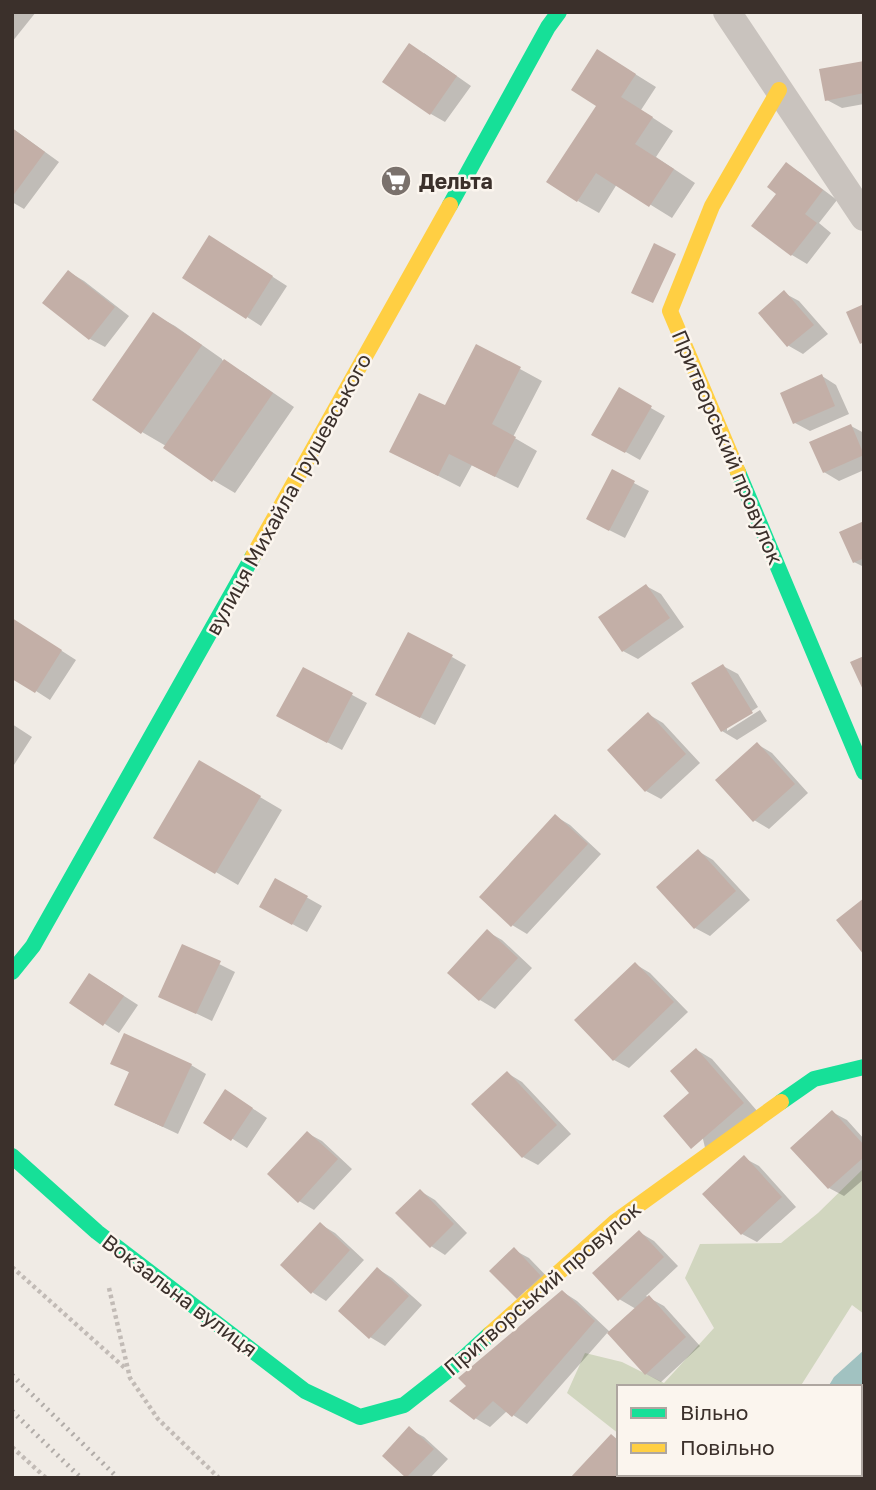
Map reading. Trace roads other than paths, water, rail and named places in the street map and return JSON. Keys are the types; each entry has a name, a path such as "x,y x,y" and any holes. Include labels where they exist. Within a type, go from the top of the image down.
{"street":[{"name":"вулиця Михайла Грушевського","path":"12,972 33,946 47,922 342,400 548,27 559,12"},
{"path":"727,12 864,217"},
{"name":"Притворський провулок","path":"779,90 712,206 670,311 864,772"},
{"name":"Притворський провулок","path":"360,1417 404,1405 465,1357 615,1222 814,1079 864,1067"},
{"name":"Вокзальна вулиця","path":"12,1156 97,1232 305,1391 360,1417"}],"water":[{"path":"864,1350 864,1478 765,1478 862,1476 862,1385 829,1385 834,1377"}],"railway":[{"path":"12,1375 118,1478"},
{"path":"12,1411 81,1478"}],"place":[{"name":"Дельта","path":"396,181"}]}
